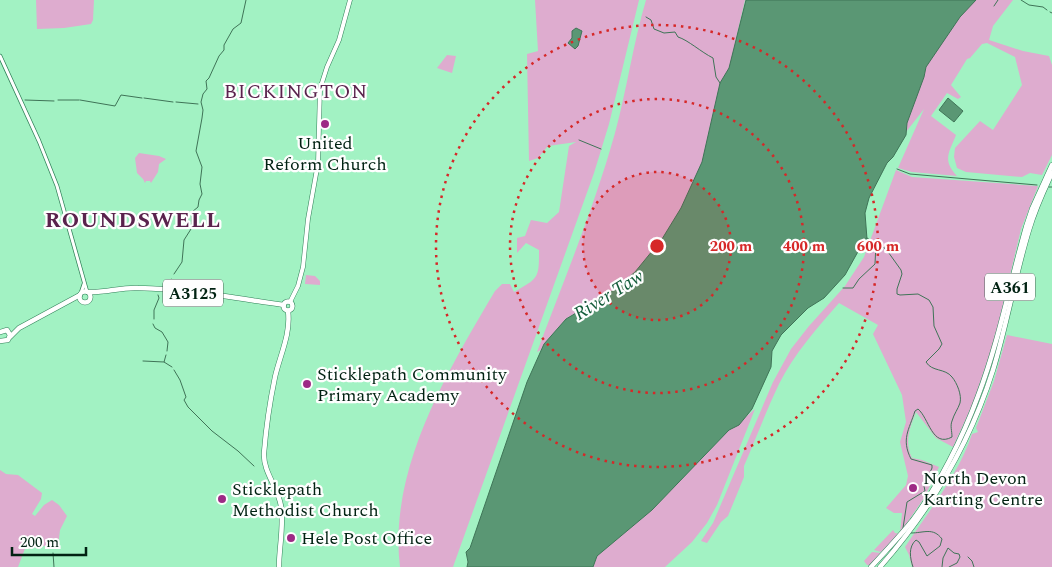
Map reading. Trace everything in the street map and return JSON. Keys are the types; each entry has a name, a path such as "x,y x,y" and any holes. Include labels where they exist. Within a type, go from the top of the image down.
{"main road":[{"path":"288,311 292,308 290,302 298,286 303,267 308,219 318,163 320,89 339,40 350,0"},
{"name":"A361","path":"871,567 905,530 918,512 942,472 973,410 995,347 1026,227 1034,203 1052,165"},
{"name":"A361","path":"880,567 900,544 933,499 974,420 997,355 1029,228 1052,173"},
{"name":"A3125","path":"10,337 19,328 67,303 80,294 88,292 103,293 134,288 157,289 284,305"},
{"path":"88,292 90,299"},
{"name":"A3125","path":"67,303 86,303 103,293"},
{"path":"80,294 82,302"},
{"path":"280,567 281,505 279,495 266,468 264,453 275,378 288,329 288,311 284,305 285,302 290,302"},
{"name":"A3125","path":"7,330 19,328"},
{"path":"0,332 7,330 10,333 7,341 0,340"}],"street":[{"path":"0,56 39,140 57,186 88,292"},
{"path":"80,294 84,283"}],"shaded area":[{"path":"36,0 94,0 93,20 91,24 37,29"},
{"path":"535,0 639,0 609,124 594,173 453,567 400,567 399,531 403,494 412,458 425,423 458,355 495,291 502,284 510,284 514,292 536,276 539,266 539,250 526,243 517,253 517,238 525,236 531,220 547,223 559,212 569,146 576,142 548,146 538,158 529,161 527,54 538,51"},
{"path":"646,0 745,0 735,43 865,84 616,288 566,319 541,350 537,352 607,161"},
{"path":"746,0 976,0 960,17 926,67 907,123 906,135 893,157 887,163 869,198 865,213 867,239 865,239 845,275 824,298 808,308 781,335 772,351 771,367 752,409 739,425 729,430 652,510 597,556 593,567 467,567 466,552 470,548 527,382 544,344 566,319 610,293 635,272 662,239 681,208 702,162 720,83 729,68"},
{"path":"915,0 1013,0 993,26 989,40 1023,51 1049,56 1052,65 1052,155 1042,175 1030,173 1022,177 966,172 957,168 954,157 955,148 980,121 993,130 1022,85 1015,57 987,43 982,44 967,59 951,85 961,97 958,99 947,93 931,116 956,135 949,152 948,161 957,176 912,172 898,168 924,109 906,132"},
{"path":"576,28 582,31 578,46 575,49 568,43 572,38 572,31"},
{"path":"447,55 456,56 452,73 437,68"},
{"path":"948,98 963,111 954,122 939,110"},
{"path":"139,153 166,159 159,164 158,172 151,183 146,181 145,183 137,173 135,158"},
{"path":"896,170 912,177 1038,186 1021,229 996,334 994,335 996,336 972,406 953,447 936,438 916,412 908,440 912,458 939,467 924,498 900,533 902,513 894,513 886,508 906,485 908,476 900,442 906,422 902,395 873,334 878,325 839,303 806,342 785,373 744,466 744,477 728,516 721,522 707,543 701,541 713,523 773,382 791,349 845,286 864,257"},
{"path":"306,275 315,276 320,281 320,285 305,284"},
{"path":"779,334 742,420 755,409 717,505 707,523 692,542 665,567 593,567 597,556 652,510 730,429 744,368"},
{"path":"1007,335 1052,344 1052,567 912,567 905,547 951,478 972,434 978,432 976,428 994,381"},
{"path":"0,470 6,474 18,475 42,493 41,499 32,514 35,516 44,505 52,500 59,505 67,516 60,530 58,546 26,546 18,567 0,567"},
{"path":"893,530 895,533 900,534 881,552 874,550"},
{"path":"872,552 881,553 871,565 867,565 864,561"}],"waterway":[{"path":"174,274 182,262 184,240 191,229 192,212 198,207 202,194 200,184 202,167 196,151 203,110 201,102 203,94 207,89 206,81 224,50 224,45 233,29 241,23 246,0"},
{"path":"994,6 998,0"},
{"path":"1021,0 1029,5 1043,7 1047,10"},
{"path":"646,17 651,20 654,29 664,33 675,32 678,37 713,58 716,77 720,83"},
{"path":"80,100 115,106 121,95 142,98"},
{"path":"144,98 173,102"},
{"path":"25,100 54,101"},
{"path":"58,100 79,100"},
{"path":"176,102 198,104"},
{"path":"579,140 601,149"},
{"path":"897,169 910,174 1037,185"},
{"path":"867,238 886,249 901,270 902,274 897,294 918,294 929,300 933,307 934,326 942,344 926,362 932,367 949,374 957,386 960,396 960,403 951,423 952,437 940,439 935,435 922,413 918,409 915,411 906,440 908,452 911,459 932,465 932,468 924,486 925,491 907,502 903,528"},
{"path":"843,288 853,288 859,279 875,264 876,243"},
{"path":"164,287 171,279"},
{"path":"154,319 158,295"},
{"path":"153,324 155,328 162,332 168,342 167,351"},
{"path":"166,355 164,362 172,367"},
{"path":"143,361 164,362"},
{"path":"174,370 180,380 186,397 184,400 188,407 212,431 254,466"},
{"path":"911,533 932,532 939,535 942,539 940,546 927,556 916,540 911,549 913,567"},
{"path":"942,567 943,558 948,548 954,553 959,554 960,557 957,563 949,567"},
{"path":"53,553 54,567"},
{"path":"968,557 974,567"}],"place":[{"name":"United Reform Church","path":"325,124"},
{"name":"Sticklepath Community Primary Academy","path":"307,384"},
{"name":"North Devon Karting Centre","path":"913,488"},
{"name":"Sticklepath Methodist Church","path":"222,499"},
{"name":"Hele Post Office","path":"291,538"}],"district":[{"name":"BICKINGTON","path":"296,91"},
{"name":"ROUNDSWELL","path":"133,219"}],"water label":[{"name":"River Taw","path":"608,294"}]}
